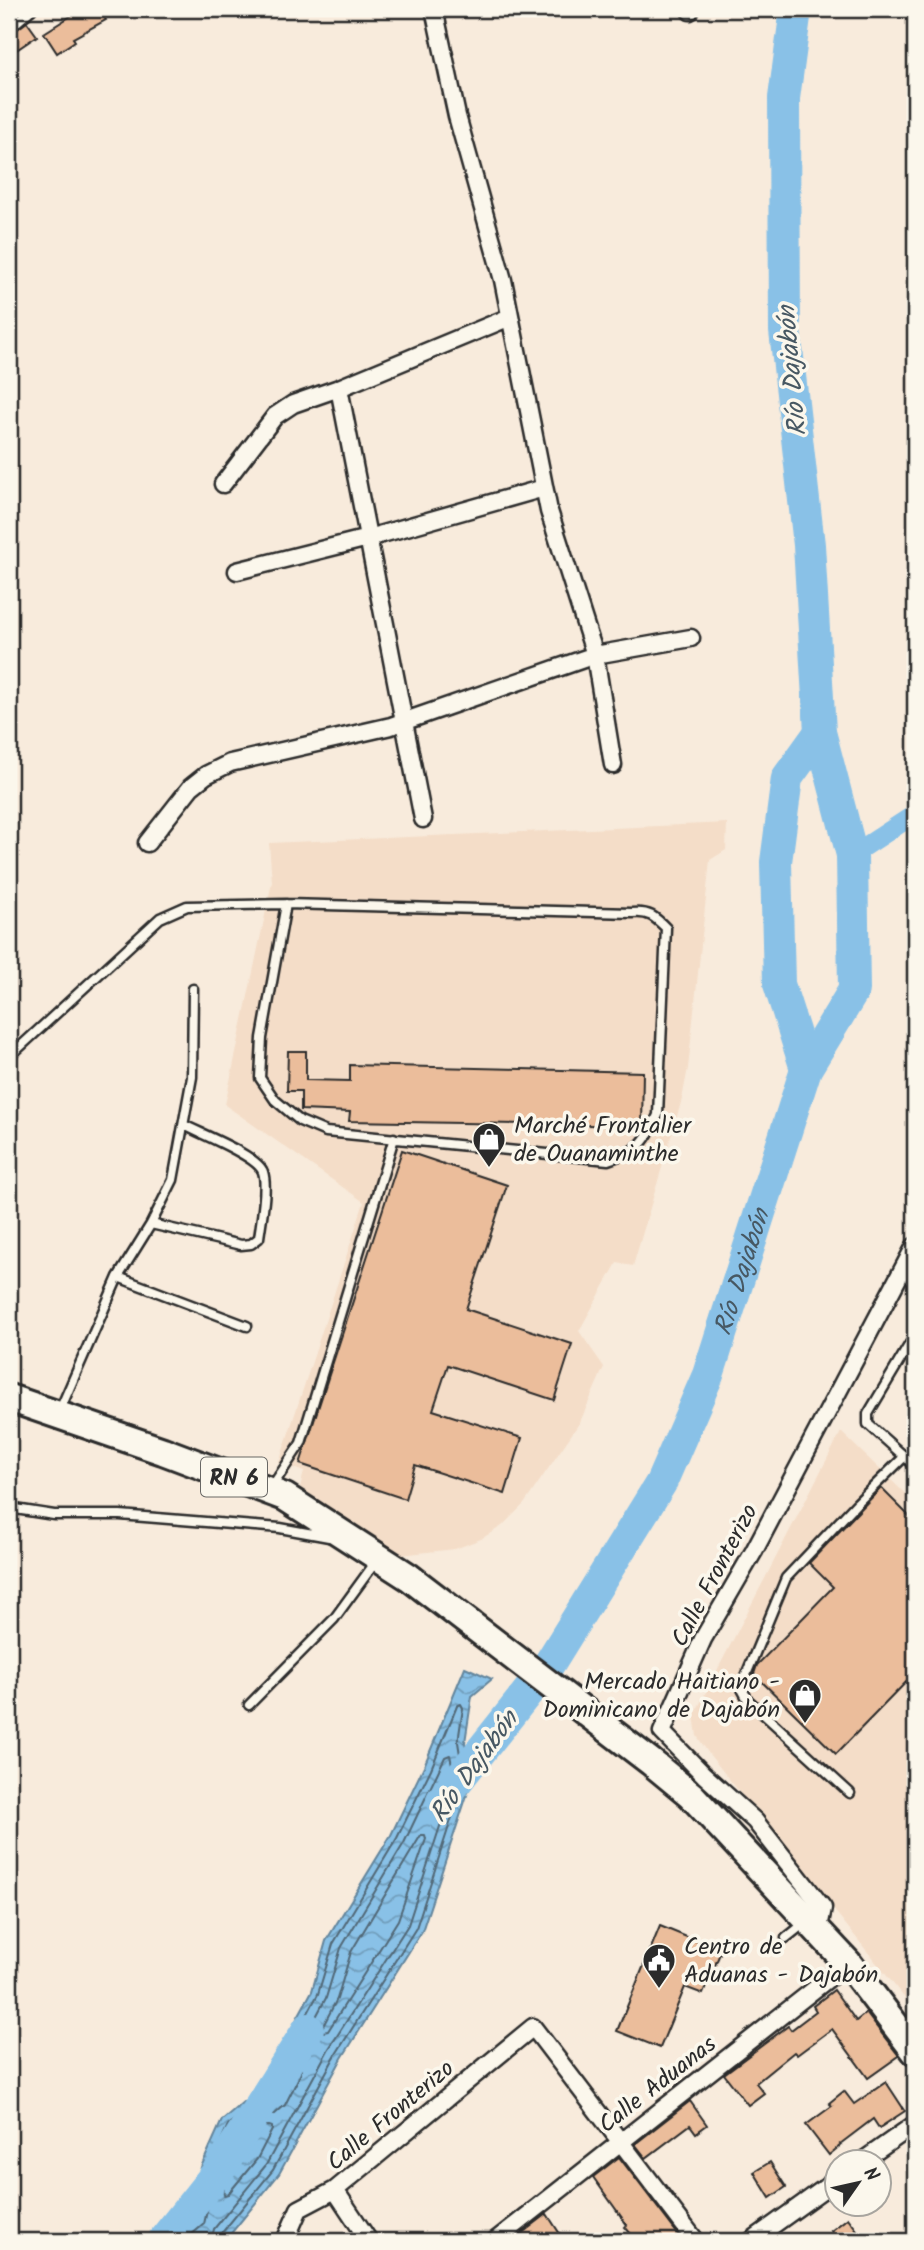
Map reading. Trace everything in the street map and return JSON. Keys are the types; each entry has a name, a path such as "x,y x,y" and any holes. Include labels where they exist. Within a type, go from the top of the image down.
{"main road":[{"name":"RN 6","path":"9,1398 163,1451 285,1497 409,1577 671,1778 719,1822 813,1926"},
{"path":"813,1926 848,1963 915,2051"}],"street":[{"path":"434,9 457,116 503,280 549,511 595,655 613,765"},
{"path":"223,484 275,416 293,404 339,388 510,317"},
{"path":"339,388 423,819"},
{"path":"237,571 368,538 544,488"},
{"path":"148,843 191,787 206,775 230,763 405,721 595,655 691,638"},
{"name":"Calle Fronterizo","path":"813,1926 823,1908 815,1897 755,1821 662,1732 703,1639 754,1550 915,1246"},
{"name":"Calle Aduanas","path":"495,2241 848,1963"},
{"name":"Calle Fronterizo","path":"285,2241 299,2209 335,2190 533,2027 621,2141"},
{"path":"882,2148 915,2124"},
{"path":"621,2141 696,2241"},
{"path":"335,2190 369,2241"},
{"path":"751,2241 822,2190"}],"lane":[{"path":"9,29 32,9"},
{"path":"9,1057 160,918 187,906 286,904 643,912 654,916 666,928 658,1115 650,1132 634,1152 608,1160 326,1132 300,1121 275,1100 260,1079 262,1038 286,904"},
{"path":"58,1415 118,1277 151,1224 173,1180 192,1077 193,989"},
{"path":"151,1224 241,1245 251,1244 259,1238 264,1199 263,1172 255,1161 184,1125"},
{"path":"269,1490 301,1443 394,1138"},
{"path":"118,1277 247,1326"},
{"path":"915,1335 868,1414 868,1424 915,1466"},
{"path":"850,1793 748,1700 741,1687 786,1578 905,1456"},
{"path":"9,1508 54,1515 120,1515 280,1528 351,1541"},
{"path":"249,1705 334,1619 379,1558"},
{"path":"786,1938 813,1926"}],"shaded area":[{"name":"Marché Frontalier de Ouanaminthe","path":"727,823 726,850 710,860 688,1068 682,1099 633,1266 617,1263 579,1331 604,1367 580,1422 524,1504 502,1526 481,1539 455,1549 400,1555 298,1495 304,1472 279,1463 364,1202 225,1105 272,882 269,843"},
{"name":"Mercado Haitiano - Dominicano de Dajabón","path":"841,1432 915,1503 915,2011 709,1754 697,1736 694,1715"}],"water":[{"path":"465,1667 492,1679 472,1696 465,1742 472,1780 422,1931 342,2058 279,2174 225,2241 157,2241 190,2217 201,2167 222,2120 243,2102 270,2099 285,2069 283,2044 312,1991 326,1941 391,1835 424,1766"}],"building":[{"path":"82,9 99,9 106,20 73,38 75,41 57,53 44,33"},
{"path":"27,22 37,36 9,55 9,35"},
{"path":"288,1051 306,1051 306,1080 350,1081 350,1065 643,1072 642,1126 349,1121 350,1112 301,1110 301,1091 287,1091"},
{"path":"402,1150 507,1185 466,1309 572,1344 554,1400 448,1365 433,1410 522,1438 505,1494 415,1465 405,1499 300,1464"},
{"path":"881,1488 915,1522 915,1673 836,1754 754,1674 757,1665 833,1587 809,1563"},
{"name":"Centro de Aduanas - Dajabón","path":"660,1926 721,1951 703,1994 685,1987 660,2048 617,2031"},
{"path":"834,1990 856,2021 866,2013 899,2056 868,2078 832,2029 797,2055 794,2052 756,2083 764,2093 748,2105 724,2074 788,2026 791,2030 816,2011 813,2006"},
{"path":"886,2082 905,2111 879,2128 873,2119 837,2148 824,2148 806,2125 832,2106 829,2103 844,2091 854,2104"},
{"path":"690,2101 707,2125 696,2133 690,2125 646,2158 635,2144"},
{"path":"619,2157 683,2241 637,2241 625,2227 627,2225 593,2177"},
{"path":"770,2162 786,2187 770,2198 754,2172"},
{"path":"547,2214 560,2234 549,2241 512,2241"},
{"path":"848,2218 865,2241 839,2241 831,2231"}],"waterway":[{"name":"Río Dajabón","path":"442,1800 546,1669 661,1483 708,1375 806,1069 854,990 852,855 820,732 809,545 785,331 784,98 796,9"},
{"name":"Río Dajabón","path":"806,1069 779,984 776,862 787,778 820,732"},
{"path":"852,855 915,814"},
{"name":"Río Dajabón","path":"163,2241 220,2169 308,2029"}],"place":[{"name":"Marché Frontalier de Ouanaminthe","path":"489,1169"},
{"name":"Mercado Haitiano - Dominicano de Dajabón","path":"805,1725"},
{"name":"Centro de Aduanas - Dajabón","path":"659,1990"}]}
